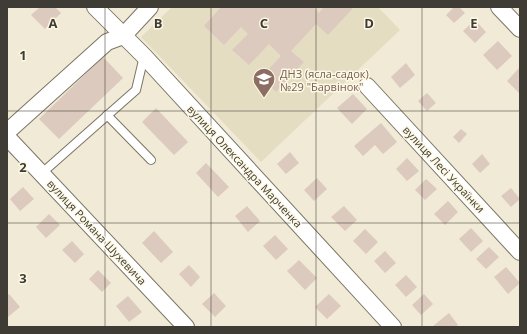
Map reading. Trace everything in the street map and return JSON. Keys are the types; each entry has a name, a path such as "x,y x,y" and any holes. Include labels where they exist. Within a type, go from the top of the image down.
{"street":[{"name":"вулиця Олександра Марченка","path":"95,7 144,56 393,327"},
{"path":"7,132 107,42 123,36 150,7"},
{"path":"499,7 520,29"},
{"name":"вулиця Лесі Українки","path":"367,86 520,252"},
{"name":"вулиця Романа Шухевича","path":"7,137 186,327"}],"lane":[{"path":"42,173 136,90 144,56"},
{"path":"107,115 152,160"}],"shaded area":[{"name":"ДНЗ (ясла-садок) №29 \"Барвінок\"","path":"172,7 378,7 400,30 261,162 141,37"}],"building":[{"path":"40,7 55,7 61,13 45,29 31,15"},
{"path":"221,7 313,7 319,13 324,7 354,7 328,35 316,24 291,51 304,62 276,92 261,77 281,56 269,44 249,65 232,50 248,34 241,27 224,45 204,26"},
{"path":"454,7 459,7 465,13 454,23 446,15"},
{"path":"475,20 486,32 475,43 463,31"},
{"path":"498,41 512,56 497,70 483,55"},
{"path":"103,57 123,78 59,139 39,119"},
{"path":"406,63 415,75 400,88 391,77"},
{"path":"520,67 520,94 507,81"},
{"path":"427,93 436,103 427,111 418,101"},
{"path":"353,94 367,109 352,124 337,108"},
{"path":"156,108 188,142 174,155 142,122"},
{"path":"381,123 397,142 383,154 375,145 363,156 354,146"},
{"path":"461,129 467,134 459,143 453,137"},
{"path":"290,152 299,163 286,174 277,164"},
{"path":"482,154 490,164 480,173 472,164"},
{"path":"407,158 419,171 407,181 396,169"},
{"path":"206,163 229,187 218,197 196,173"},
{"path":"317,178 327,189 314,201 304,190"},
{"path":"426,179 437,189 425,200 415,190"},
{"path":"23,187 34,199 20,211 10,199"},
{"path":"511,188 520,199 511,207 501,196"},
{"path":"448,201 458,212 445,225 434,214"},
{"path":"247,206 260,221 248,232 235,216"},
{"path":"344,206 357,220 345,231 331,217"},
{"path":"49,214 60,225 46,238 36,227"},
{"path":"471,228 483,241 471,252 459,239"},
{"path":"365,229 378,242 366,254 353,241"},
{"path":"154,231 173,252 161,263 142,243"},
{"path":"275,235 288,249 276,260 263,246"},
{"path":"72,241 84,254 75,263 62,250"},
{"path":"489,247 499,257 486,269 476,259"},
{"path":"385,251 396,263 385,273 374,261"},
{"path":"299,260 317,278 305,290 287,271"},
{"path":"189,265 200,277 191,287 179,274"},
{"path":"506,267 520,283 508,294 494,277"},
{"path":"98,270 111,283 102,292 89,279"},
{"path":"406,275 417,287 406,297 395,285"},
{"path":"214,293 226,306 215,317 202,304"},
{"path":"9,294 20,307 8,317 7,296"},
{"path":"329,294 341,306 327,319 315,307"},
{"path":"424,294 433,304 421,315 412,305"},
{"path":"128,296 142,312 129,322 116,306"},
{"path":"449,313 458,325 456,327 433,326"}],"place":[{"name":"ДНЗ (ясла-садок) №29 \"Барвінок\"","path":"264,98"}]}
